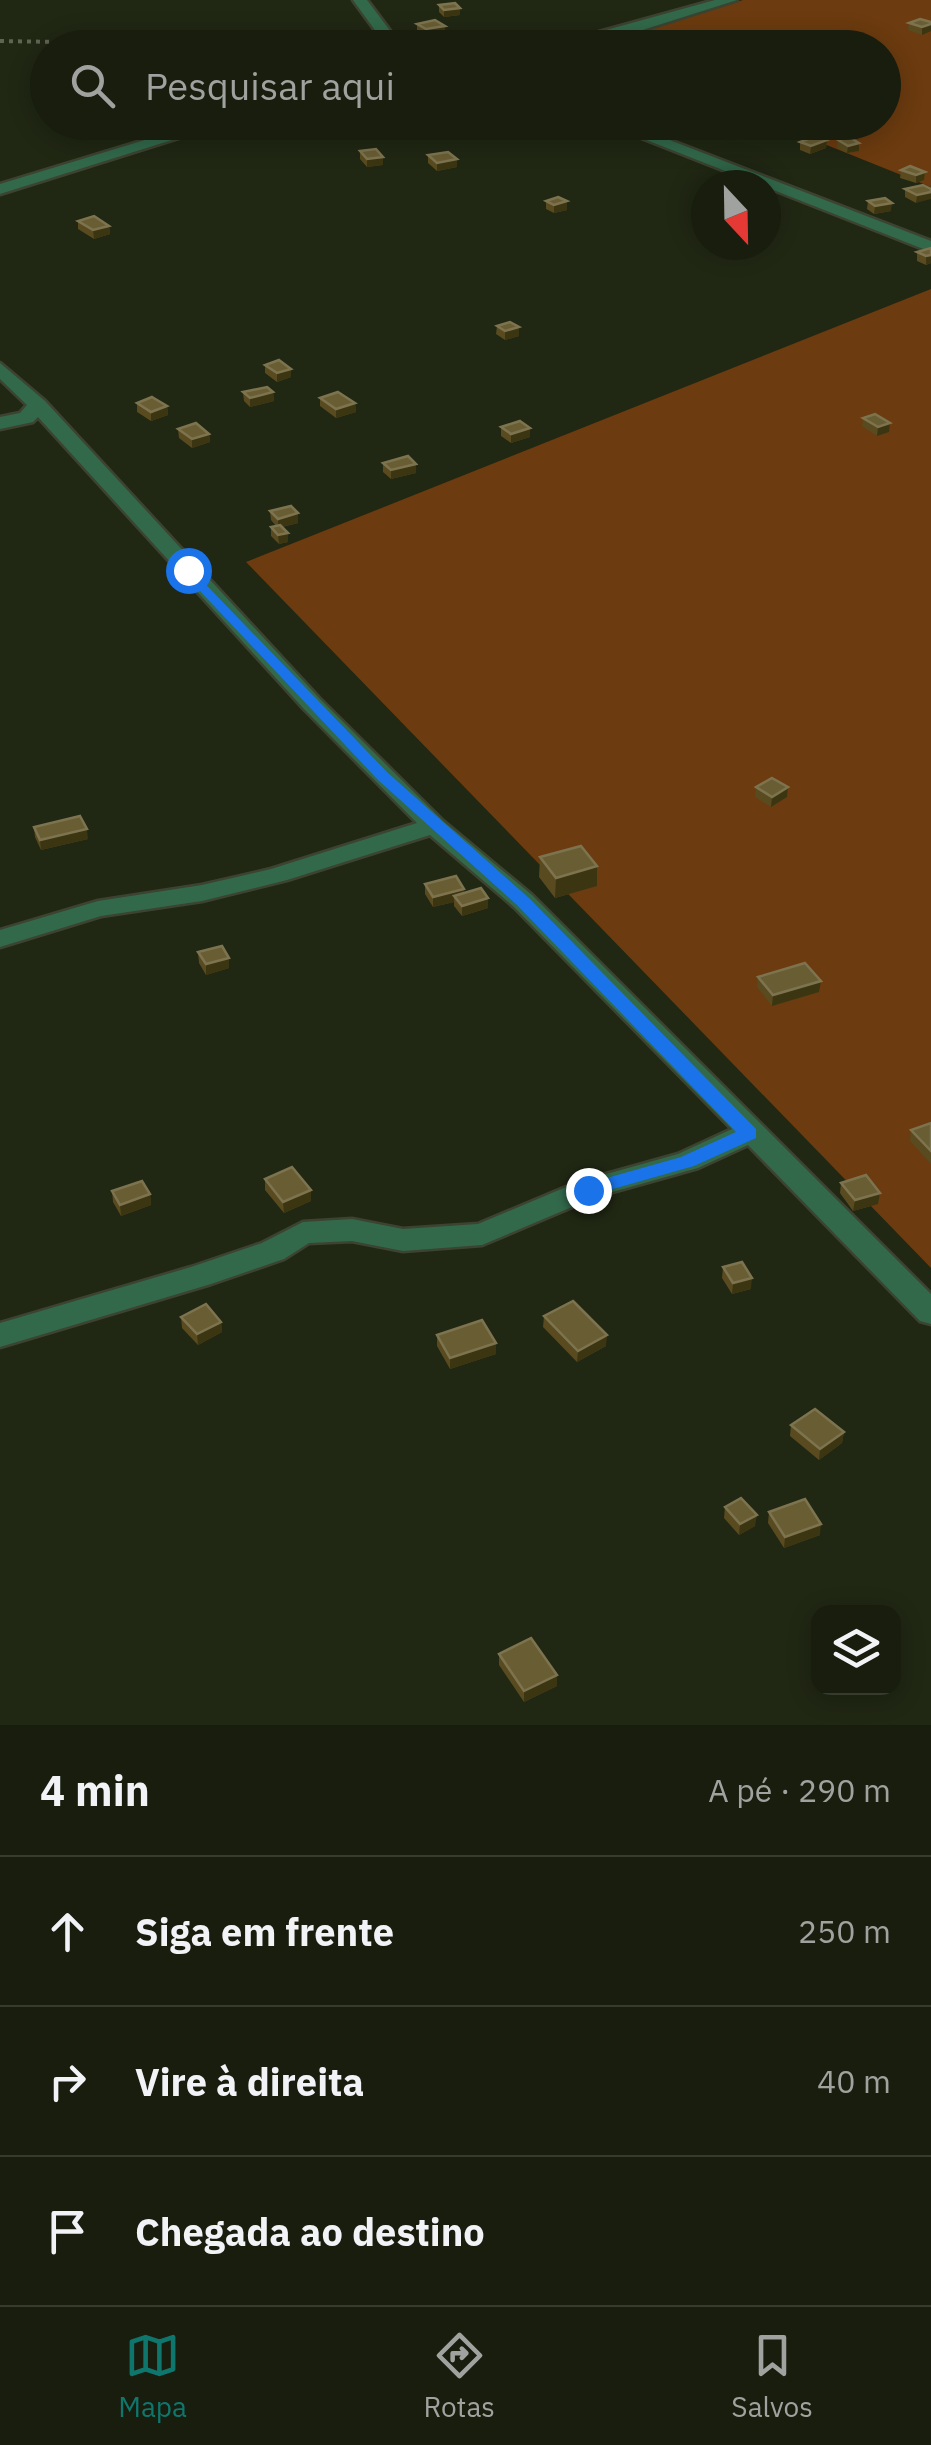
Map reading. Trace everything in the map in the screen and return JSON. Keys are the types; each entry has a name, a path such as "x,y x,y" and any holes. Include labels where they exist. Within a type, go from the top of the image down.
{"street":[{"path":"360,0 382,30"},
{"path":"631,30 730,0"},
{"path":"0,190 163,140"},
{"path":"655,140 931,247"},
{"path":"0,369 38,405 312,704 434,826 523,902 931,1313"},
{"path":"0,423 26,418 38,405"},
{"path":"0,938 98,909 202,893 278,875 434,826"},
{"path":"0,1335 200,1276 273,1251 303,1232 352,1230 403,1240 482,1234 588,1190 688,1161 749,1133"}],"path":[{"path":"0,41 30,43"}],"shaded area":[{"path":"743,0 931,0 931,187 814,140 901,140 901,30 636,30"},
{"path":"931,289 931,1268 246,562"}],"building":[{"path":"455,3 460,8 444,10 439,5"},
{"path":"920,19 931,24 922,27 909,23"},
{"path":"435,20 445,26 426,29 417,24"},
{"path":"805,140 827,140 811,146 800,142"},
{"path":"838,140 859,143 848,146"},
{"path":"376,149 383,157 367,159 360,151"},
{"path":"448,152 457,159 437,163 428,155"},
{"path":"910,166 925,172 916,175 901,170"},
{"path":"923,185 931,192 917,195 905,189"},
{"path":"558,197 567,201 554,205 546,201"},
{"path":"885,198 892,203 875,206 868,201"},
{"path":"94,216 109,226 93,230 78,221"},
{"path":"931,248 931,255 917,252"},
{"path":"510,322 519,327 505,331 497,326"},
{"path":"279,360 291,369 277,373 265,365"},
{"path":"267,387 273,392 250,398 243,392"},
{"path":"338,392 355,403 336,409 320,398"},
{"path":"152,397 167,406 151,412 137,403"},
{"path":"875,414 890,423 878,427 863,418"},
{"path":"520,421 530,428 511,434 501,427"},
{"path":"196,423 209,434 192,439 178,429"},
{"path":"408,456 416,464 391,470 383,463"},
{"path":"291,506 298,513 278,519 270,511"},
{"path":"280,525 288,533 278,535 271,527"},
{"path":"772,778 788,787 772,797 756,787"},
{"path":"80,816 87,829 40,840 34,827"},
{"path":"581,846 597,866 556,878 540,857"},
{"path":"456,876 464,889 433,897 425,884"},
{"path":"481,888 488,898 462,906 454,896"},
{"path":"222,946 229,958 206,964 198,952"},
{"path":"805,963 821,981 773,995 758,977"},
{"path":"931,1123 931,1151 911,1130"},
{"path":"292,1167 311,1190 283,1202 265,1179"},
{"path":"866,1175 880,1193 855,1200 841,1183"},
{"path":"142,1181 150,1194 120,1205 112,1191"},
{"path":"742,1262 752,1278 733,1283 723,1267"},
{"path":"573,1301 607,1335 578,1351 544,1316"},
{"path":"206,1304 221,1322 197,1334 181,1317"},
{"path":"482,1320 496,1343 450,1358 437,1335"},
{"path":"815,1409 844,1432 820,1449 791,1425"},
{"path":"741,1498 757,1515 740,1524 725,1507"},
{"path":"805,1499 821,1524 785,1537 769,1512"},
{"path":"531,1638 557,1675 524,1691 499,1654"}],"route":[{"path":"188,570 383,776 434,826 523,902 749,1133 688,1161 588,1190"}]}
